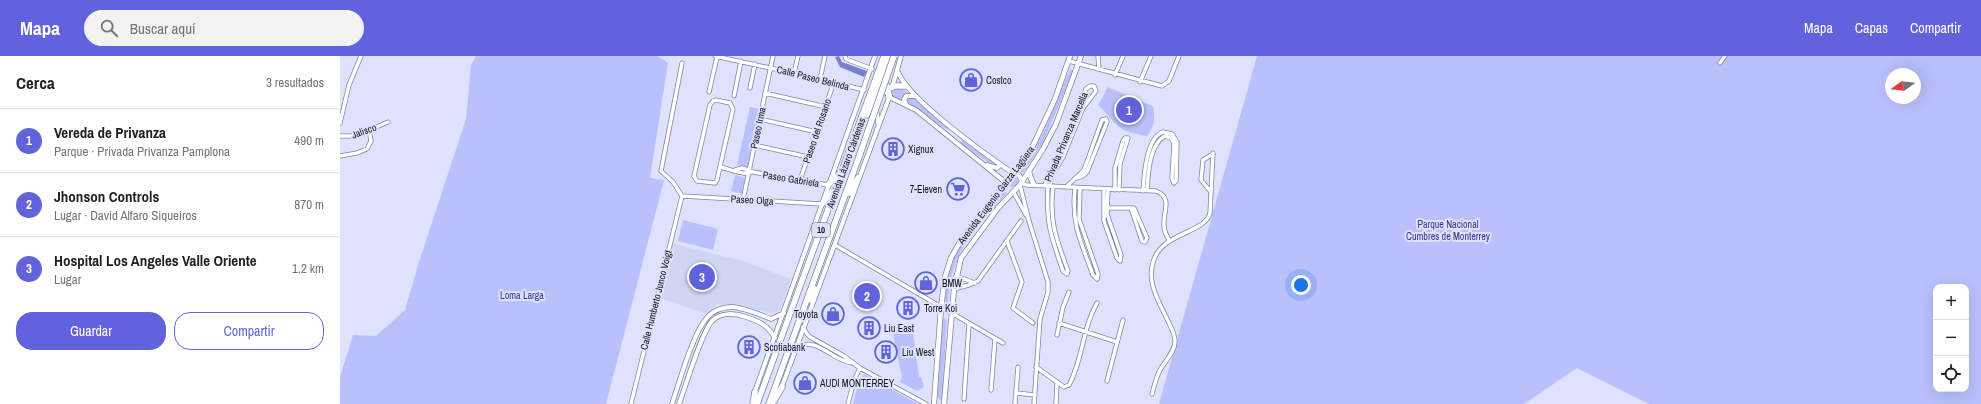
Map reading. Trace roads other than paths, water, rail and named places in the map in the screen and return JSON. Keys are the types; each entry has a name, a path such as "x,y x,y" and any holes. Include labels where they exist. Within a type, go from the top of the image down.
{"highway":[{"name":"Avenida Lázaro Cárdenas","path":"757,404 852,148 884,56"},
{"path":"852,148 857,140 880,83 889,56"},
{"name":"Avenida Lázaro Cárdenas","path":"771,404 816,275 843,204 894,56"},
{"path":"884,72 889,97"},
{"path":"880,83 887,89"},
{"path":"874,97 887,89 905,86"},
{"path":"828,185 843,170"},
{"path":"843,204 858,178"},
{"path":"822,204 838,183"},
{"path":"812,301 816,275"},
{"path":"771,404 782,387"},
{"path":"752,404 755,392"}],"main road":[{"name":"Avenida Eugenio Garza Lagüera","path":"944,404 954,289 956,276 963,254 1021,183 1035,160 1053,129 1081,56"},
{"name":"Avenida Eugenio Garza Lagüera","path":"934,404 941,308 945,277 951,258 974,223 1030,152 1047,116 1069,59"},
{"path":"1030,152 1031,158 1035,160"},
{"path":"1029,169 1033,185"},
{"path":"1013,172 1019,175 1021,183"},
{"path":"974,223 981,231"},
{"path":"968,232 972,234 974,239"}],"street":[{"path":"340,123 349,85 361,56"},
{"path":"709,92 716,56"},
{"name":"Calle Paseo Belinda","path":"716,56 770,67 864,90"},
{"name":"Paseo Irma","path":"743,200 773,56"},
{"path":"794,73 798,56"},
{"path":"820,79 825,56"},
{"path":"844,56 846,59 872,69"},
{"name":"Avenida Lázaro Cárdenas","path":"755,392 828,185 876,56"},
{"path":"889,56 894,61 901,58"},
{"path":"1098,56 1099,70"},
{"path":"1115,74 1123,56"},
{"path":"1140,82 1151,56"},
{"path":"1069,59 1079,64 1099,70 1140,82 1160,86 1165,85 1169,81 1179,56"},
{"path":"1720,63 1725,56"},
{"name":"Avenida Lázaro Cárdenas","path":"776,404 812,301 835,245 858,178 889,97 887,89 898,72 901,58"},
{"path":"734,96 741,61"},
{"path":"682,63 661,169 662,174 673,182 682,196"},
{"path":"750,88 755,64"},
{"path":"898,72 905,86 916,96 953,128 1000,165 1013,172"},
{"name":"Paseo del Rosario","path":"800,180 834,82"},
{"name":"Privada Privanza Marcella","path":"1049,186 1048,175 1068,141 1083,108 1096,91 1094,86 1090,86 1086,89 1068,141"},
{"path":"765,93 826,107"},
{"path":"907,105 904,100 906,96 916,96"},
{"path":"889,97 907,105 942,130 1005,182"},
{"path":"714,100 730,103 733,106 720,167 715,183 698,182 694,179 710,105 714,100"},
{"path":"868,112 874,111 877,114 877,130"},
{"path":"760,119 817,132"},
{"path":"1066,187 1077,178 1084,176 1087,172 1102,120 1106,119 1107,122 1094,148"},
{"name":"Jalisco","path":"340,136 355,136 388,122"},
{"path":"942,130 948,132 953,128"},
{"path":"340,156 357,153 367,149 371,141 369,130"},
{"path":"1145,191 1147,164 1156,136 1163,132 1176,139 1172,180 1174,182 1176,181 1175,159"},
{"path":"1127,138 1129,140 1120,164 1117,190 1116,163 1123,141 1127,138"},
{"path":"754,145 808,157"},
{"path":"1152,394 1159,372 1172,351 1175,341 1173,332 1153,289 1151,276 1155,257 1169,240 1203,224 1208,219 1211,192 1213,154 1204,160 1202,180 1203,184 1211,192"},
{"path":"981,162 996,168 1000,165"},
{"name":"Paseo Gabriela","path":"720,167 735,170 742,168 750,172 828,185"},
{"path":"1021,183 1033,185"},
{"path":"1021,183 1027,185 1078,189 1145,191 1159,193 1167,202 1164,227 1169,240"},
{"path":"1021,183 1029,221 1047,273 1049,286 1041,312 1034,404"},
{"path":"1022,192 1027,185"},
{"path":"1049,186 1054,229 1068,271 1067,274 1064,271 1049,230 1047,211 1049,186"},
{"path":"1078,189 1073,211 1076,228 1089,257 1099,276 1097,278 1093,275 1089,257 1081,226 1078,211 1078,189"},
{"path":"1106,190 1104,222 1112,237 1121,255 1120,261 1117,258 1112,237"},
{"path":"1013,191 1029,221"},
{"name":"Paseo Olga","path":"682,196 822,204"},
{"name":"Calle Humberto Junco Voigt","path":"631,404 682,196"},
{"path":"1105,208 1131,208 1136,211 1146,238 1145,242 1142,241 1131,208"},
{"path":"954,289 975,283 1007,241 1020,221"},
{"path":"1076,228 1081,226"},
{"path":"1049,230 1054,229"},
{"path":"1007,241 1022,282 1013,308 1033,323"},
{"path":"835,245 1003,343"},
{"path":"956,276 975,283"},
{"path":"964,287 965,279"},
{"path":"1056,335 1063,307 1070,292"},
{"path":"1036,367 1057,383 1066,387 1071,381 1077,367 1097,303"},
{"path":"672,404 698,333 707,317 718,310 733,307 770,318 784,313"},
{"path":"679,404 706,330 712,321 720,316 736,314 768,326"},
{"path":"770,318 768,326 774,338"},
{"path":"1107,381 1123,320"},
{"path":"1059,323 1117,342"},
{"path":"964,399 969,324"},
{"path":"803,327 808,336 844,356 860,368 926,404"},
{"path":"991,390 995,338"},
{"path":"796,347 802,344 810,343 843,361 852,363"},
{"path":"1015,404 1018,367"},
{"path":"848,404 854,380 860,368"},
{"path":"1056,404 1057,383"},
{"path":"1016,393 1035,395"}],"place":[{"name":"Costco","path":"971,80"},
{"name":"Vereda de Privanza","path":"1129,110"},
{"name":"Xignux","path":"893,149"},
{"name":"7-Eleven","path":"958,189"},
{"name":"Hospital Los Angeles Valle Oriente","path":"702,277"},
{"name":"BMW","path":"926,283"},
{"name":"Jhonson Controls","path":"867,296"},
{"name":"Torre Koi","path":"908,308"},
{"name":"Toyota","path":"833,314"},
{"name":"Liu East","path":"869,328"},
{"name":"Scotiabank","path":"749,347"},
{"name":"Liu West","path":"886,352"},
{"name":"AUDI MONTERREY","path":"805,383"}],"park label":[{"name":"Parque Nacional Cumbres de Monterrey","path":"1448,230"},
{"name":"Loma Larga","path":"522,295"}]}
